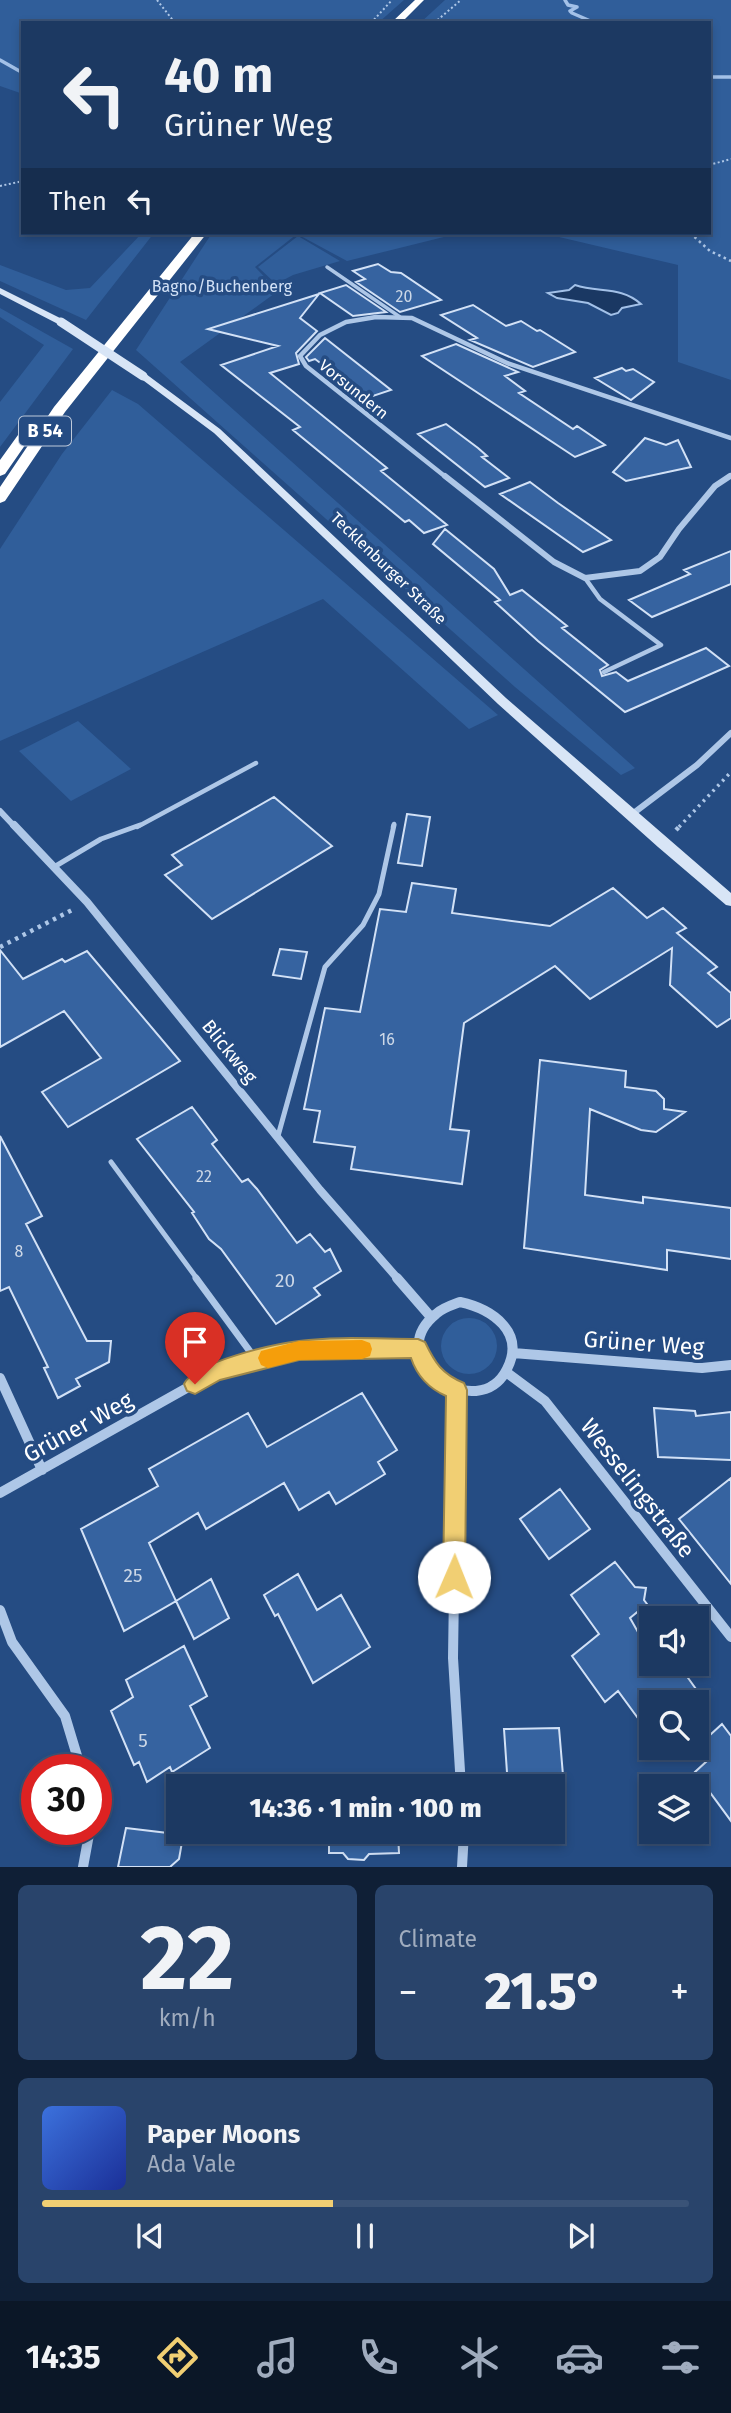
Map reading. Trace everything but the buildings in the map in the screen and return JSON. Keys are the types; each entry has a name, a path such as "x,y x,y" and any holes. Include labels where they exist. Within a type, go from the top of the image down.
{"highway":[{"path":"397,21 421,0"},
{"path":"409,21 431,0"},
{"name":"B 54","path":"0,471 44,407 181,235"},
{"name":"B 54","path":"0,498 60,410 199,235"}],"main road":[{"name":"Tecklenburger Straße","path":"0,291 61,322 144,376 217,431 502,701 731,901"}],"street":[{"name":"Vorsundern","path":"585,578 554,562 306,366 300,356 317,334 338,325 377,317 400,317 426,323 507,363 731,438"},
{"path":"585,578 640,571 660,557 679,528 715,486 731,475"},
{"path":"631,815 697,765 731,733"},
{"name":"Blickweg","path":"0,811 87,902 320,1190 430,1316"},
{"path":"460,1302 479,1305 497,1315 510,1332 513,1353 506,1372 491,1386 476,1391 457,1390 442,1384 425,1367 418,1348 421,1330 430,1316 442,1307 460,1302"},
{"name":"Grüner Weg","path":"0,1493 216,1371 299,1350 418,1348"},
{"name":"Grüner Weg","path":"513,1353 702,1368 731,1365"},
{"name":"Wesselingstraße","path":"506,1372 545,1401 731,1637"},
{"path":"0,1378 42,1470"},
{"path":"457,1390 453,1658 460,1774"},
{"path":"0,1609 12,1642 65,1716 76,1754"},
{"path":"462,1867 463,1844"},
{"path":"83,1867 87,1845"}],"lane":[{"path":"327,267 400,317"},
{"path":"585,578 600,599 661,645 604,672"},
{"path":"54,867 101,839 129,831 256,763"},
{"path":"278,1136 325,967 363,925 379,894 394,824"},
{"path":"111,1161 257,1361"}],"path":[{"path":"157,0 173,21"},
{"path":"436,21 461,0"},
{"path":"711,164 731,159"},
{"path":"0,186 21,181"},
{"path":"692,235 710,251 731,261"},
{"path":"663,844 731,772"},
{"path":"0,947 87,902"}],"green space":[{"path":"0,0 404,0 380,21 21,21 21,93 0,86"},
{"path":"445,0 731,0 731,380 678,362 678,265 550,235 711,235 711,21 422,21"},
{"path":"140,235 152,235 86,320 0,281 0,265 66,290 90,288"},
{"name":"Bagno/Buchenberg","path":"211,235 296,235 255,267 278,291 180,362 635,768 621,775 515,687 136,350"},
{"name":"Bagno/Buchenberg","path":"299,235 452,235 347,261"},
{"path":"298,236 340,261 293,275 276,284 258,267"},
{"path":"0,308 73,349 0,447 0,402 44,345 0,317"},
{"path":"112,390 138,404 498,715 469,729 323,599 0,741 0,549 62,454"},
{"path":"78,721 131,769 71,801 19,751"},
{"path":"464,1318 474,1318 489,1326 495,1335 495,1357 489,1366 474,1374 464,1374 446,1362 441,1351 441,1341 453,1323"}],"shaded area":[{"path":"575,285 618,292 641,304 622,308 611,315 588,303 557,298 548,293 569,290"}],"waterway":[{"path":"565,0 568,5 577,7 570,11 572,13 590,21"},
{"path":"0,60 21,72"},
{"path":"711,77 731,77"}],"slow traffic":[{"path":"268,1358 299,1350 362,1349"}],"route":[{"path":"195,1384 216,1371 299,1350 418,1348 425,1367 442,1384 457,1390 454,1577"}]}
